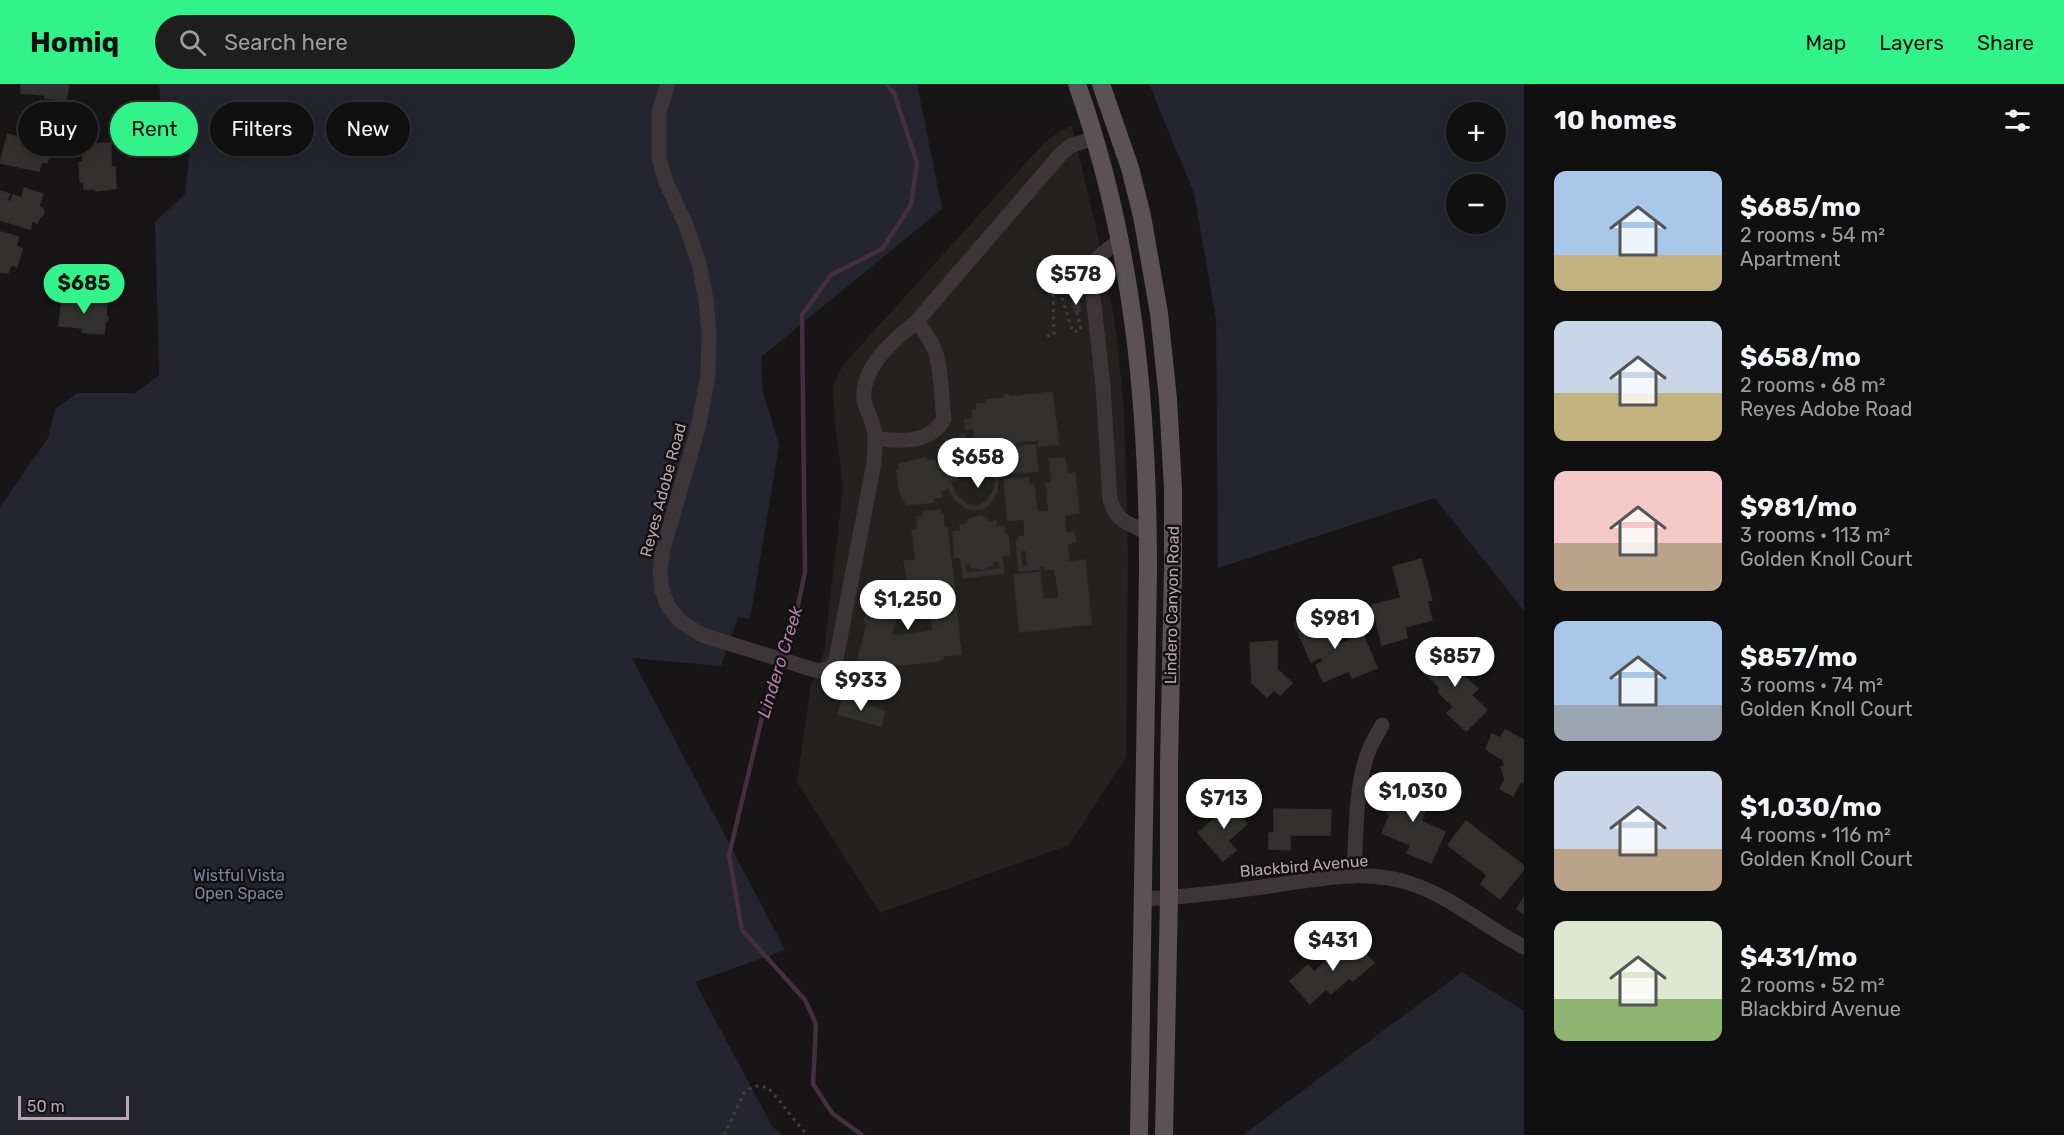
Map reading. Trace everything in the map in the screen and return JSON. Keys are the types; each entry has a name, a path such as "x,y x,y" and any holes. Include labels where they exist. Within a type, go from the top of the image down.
{"main road":[{"name":"Lindero Canyon Road","path":"1077,84 1094,138 1120,241 1134,316 1143,401 1148,533 1139,1135"},
{"name":"Lindero Canyon Road","path":"1101,84 1130,168 1142,216 1159,313 1168,399 1173,489 1164,1135"}],"street":[{"name":"Reyes Adobe Road","path":"668,84 659,111 659,158 666,182 686,225 699,263 709,333 708,376 700,417 663,549 660,570 662,590 668,606 680,621 702,635 818,671 827,670 836,659 874,463 874,427 864,399 867,380 873,368 896,338 917,321 1060,155 1070,146 1094,138"},
{"path":"1120,241 1094,261 1091,276 1103,386 1110,500 1115,514 1120,519 1148,533"},
{"path":"875,438 897,441 926,436 932,434 944,420 936,352 917,321"},
{"path":"1354,876 1358,806 1363,775 1368,751 1382,724"},
{"name":"Blackbird Avenue","path":"1142,899 1169,898 1354,876 1390,878 1421,887 1456,905 1524,947"}],"path":[{"path":"1047,336 1054,335 1053,290 1059,289 1073,332 1081,330 1076,307 1094,304"},
{"path":"724,1135 744,1093 754,1086 767,1087 808,1135"}],"shaded area":[{"path":"1072,126 1106,270 1116,331 1124,407 1128,558 1126,757 1069,845 880,913 797,782 811,684 824,652 843,487 833,385 843,365 1044,143 1060,131"}],"green space":[{"name":"Wistful Vista Open Space","path":"159,84 917,84 942,209 761,357 763,392 779,445 750,619 738,617 721,666 632,658 785,950 695,982 772,1126 782,1135 0,1135 0,507 48,438 55,409 77,393 135,393 159,375 155,222 185,194 189,156 198,156 198,102 160,102"},
{"path":"1149,84 1524,84 1524,611 1435,498 1218,568 1216,319 1194,193"},
{"path":"1462,972 1524,1011 1524,1135 1243,1135"}],"building":[{"path":"21,84 69,84 66,100 21,93"},
{"path":"8,134 18,137 18,156 49,156 47,163 41,162 39,171 0,163"},
{"path":"98,143 110,143 111,167 115,167 116,188 96,191 96,189 84,189 84,182 80,182 79,162 83,162 83,156 98,156"},
{"path":"24,188 43,194 39,206 44,210 43,215 37,223 32,221 30,229 0,220 0,191 10,194 7,200 11,202 13,195 22,198"},
{"path":"0,232 19,237 16,246 22,249 17,267 11,265 8,273 0,272"},
{"path":"80,296 99,298 99,302 107,303 106,315 108,317 104,334 82,332 83,328 59,326 62,299 80,300"},
{"path":"1079,301 1081,311 1074,312 1072,302"},
{"path":"1052,392 1059,444 1039,446 1038,437 1036,440 1015,442 1015,445 1011,445 1010,442 991,445 991,441 981,442 980,437 974,437 974,429 966,429 964,420 973,419 972,411 977,410 976,404 987,403 986,400 1005,398 1005,395 1009,397"},
{"path":"963,434 969,442 955,453 949,445"},
{"path":"1035,445 1038,471 1004,474 1002,448"},
{"path":"990,448 998,466 997,492 984,508 974,510 966,508 955,499 948,487 945,488 945,483 950,482 956,495 968,505 977,507 987,501 996,481 994,464 987,450"},
{"path":"926,458 927,461 935,460 936,467 941,466 943,473 956,471 958,480 945,483 946,490 941,491 942,497 933,499 934,502 906,505 900,493 897,470 900,470 899,464"},
{"path":"1065,458 1067,474 1075,473 1079,513 1064,515 1066,533 1074,532 1076,542 1067,544 1069,562 1085,560 1091,624 1020,632 1014,575 1040,572 1043,600 1059,598 1055,569 1045,570 1044,566 1040,566 1040,569 1019,571 1016,541 1019,537 1025,536 1024,519 1008,521 1004,480 1028,478 1028,485 1034,485 1037,512 1049,511 1046,483 1052,483 1049,459","holes":["1026,550 1028,566 1022,567 1020,551"]},
{"path":"940,510 940,514 943,514 944,528 947,528 954,585 909,590 904,561 916,560 912,530 918,529 917,517 923,517 923,512"},
{"path":"980,516 987,518 988,522 996,521 996,527 1004,526 1005,535 1008,535 1010,555 1002,556 1004,573 963,578 961,557 955,558 953,532 961,531 960,525 967,524 969,519","holes":["993,561 999,561 1000,569 966,573 965,564 971,563 971,567 983,569 993,565"]},
{"path":"1421,559 1432,600 1427,601 1432,620 1405,627 1407,638 1382,645 1372,605 1401,598 1393,567"},
{"path":"876,582 904,590 891,636 933,631 929,598 941,596 940,590 954,588 961,654 942,656 943,659 932,662 863,668 857,662 868,622 864,622"},
{"path":"1317,614 1321,623 1328,620 1338,645 1359,636 1355,627 1362,624 1366,633 1363,634 1377,668 1352,678 1349,671 1323,682 1316,665 1323,662 1321,657 1311,662 1294,623"},
{"path":"1277,641 1277,669 1292,683 1280,695 1274,690 1267,697 1252,683 1250,643"},
{"path":"1444,647 1464,666 1459,671 1478,689 1471,695 1487,710 1466,731 1447,713 1454,707 1439,693 1439,687 1421,670"},
{"path":"843,698 885,711 881,726 838,714"},
{"path":"1505,730 1524,740 1524,782 1520,783 1513,796 1500,789 1505,779 1501,767 1505,766 1503,760 1486,749 1492,734 1500,738"},
{"path":"1401,782 1432,795 1421,821 1445,832 1431,863 1407,853 1411,845 1382,833 1390,814 1387,813"},
{"path":"1235,800 1246,813 1242,817 1247,824 1228,841 1236,850 1223,861 1198,833"},
{"path":"1274,809 1331,810 1330,835 1290,835 1290,850 1269,849 1269,833 1274,833"},
{"path":"1466,821 1524,866 1500,899 1481,884 1487,875 1448,845"},
{"path":"1524,897 1524,914 1517,909"},
{"path":"1352,938 1374,963 1353,981 1349,978 1331,994 1326,989 1310,1004 1290,981 1308,965 1314,972"}],"waterway":[{"name":"Lindero Creek","path":"862,1135 832,1113 813,1084 816,1024 805,1000 742,930 729,855 771,680 792,634 805,572 802,315 831,275 882,249 911,205 917,163 894,93 886,84"}]}
